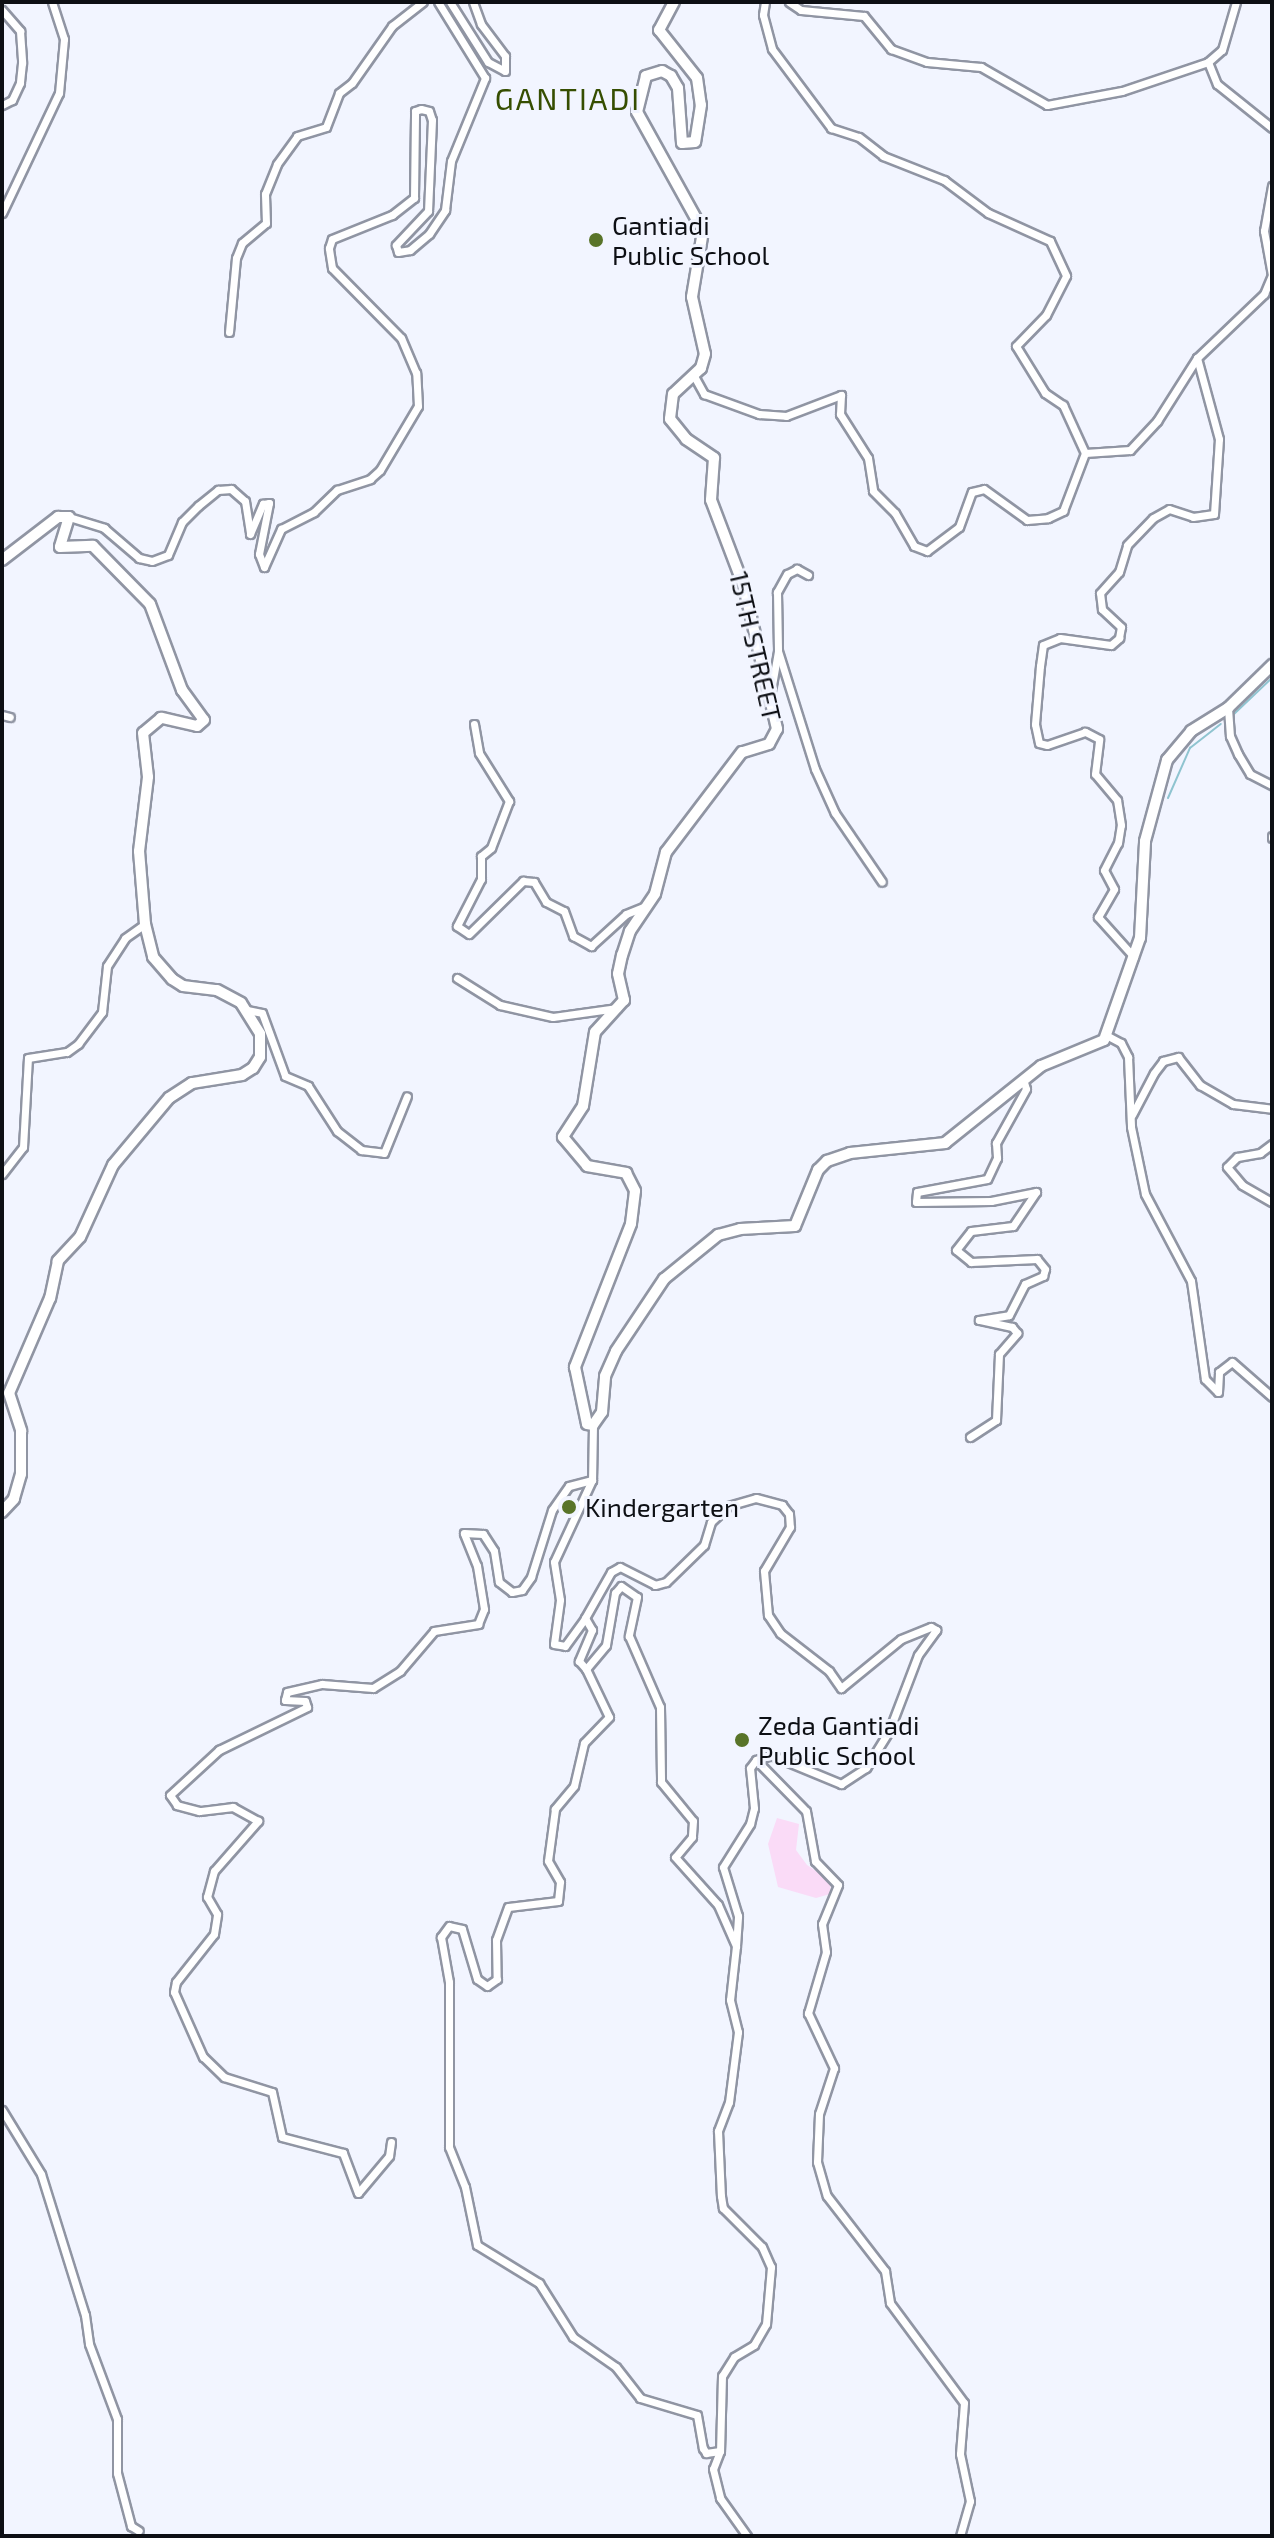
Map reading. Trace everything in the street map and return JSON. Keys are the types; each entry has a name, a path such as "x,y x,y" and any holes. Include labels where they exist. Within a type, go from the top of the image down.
{"street":[{"path":"2,213 59,93 64,39 52,2"},
{"path":"229,332 236,258 242,243 266,223 265,194 277,164 297,136 326,127 339,93 352,83 392,26 423,2"},
{"path":"2,560 58,517 69,517 104,528 139,558 152,561 168,555 182,522 198,506 218,490 231,489 245,501 250,534 263,504 269,503 259,554 264,567 281,529 314,512 337,490 370,479 380,470 418,406 416,373 401,338 332,268 329,248 332,239 392,215 414,198 415,111 421,109 429,111 432,120 428,211 396,245 398,252 410,250 429,234 445,210 451,161 485,78 438,2"},
{"path":"450,2 488,62 505,71 505,56 481,24 473,2"},
{"name":"15TH STREET","path":"620,1008 625,997 618,974 622,955 630,931 648,906 673,841 742,752 774,738 744,587 711,500 714,458 686,439 670,419 673,394 694,376 705,354 692,297 703,231 637,112 646,76 662,71 671,76 678,88 682,143 695,142 701,105 697,78 659,30 674,2"},
{"path":"694,376 704,394 759,414 786,416 841,395 840,414 868,458 873,491 895,513 914,546 927,551 959,527 972,492 984,489 1027,520 1063,511 1085,453 1063,405 1045,393 1016,346 1046,315 1066,276 1050,241 988,213 944,180 883,156 859,137 831,128 772,49 763,15 765,2"},
{"path":"789,2 801,10 864,16 891,49 927,62 981,67 1041,105 1122,91 1208,62 1222,50 1236,2"},
{"path":"2,10 20,31 22,63 20,83 12,100 2,105"},
{"path":"1208,62 1217,84 1272,128"},
{"path":"1085,453 1130,450 1157,421 1197,358 1264,294 1272,275 1264,231 1272,186"},
{"path":"1134,957 1098,917 1114,889 1104,870 1118,843 1121,825 1117,800 1095,774 1099,739 1085,732 1047,745 1039,743 1035,724 1040,666 1043,645 1060,638 1111,645 1119,638 1121,627 1102,609 1100,593 1119,572 1127,545 1153,518 1169,509 1193,517 1214,514 1219,439 1197,358"},
{"path":"69,517 60,547 93,546 144,598 182,690 204,715 201,725 161,718 143,733 148,777 139,851 145,924 153,957 172,979 183,986 217,990 247,1010 262,1013 285,1076 308,1086 337,1131 361,1150 384,1153 407,1096"},
{"path":"769,705 778,651 777,592 787,574 797,569 808,575"},
{"path":"778,651 815,769 835,813 882,882"},
{"path":"747,2536 720,2498 713,2469 720,2451 722,2376 734,2357 754,2345 766,2324 771,2267 762,2247 723,2208 721,2196 718,2131 729,2102 738,2032 730,2000 738,1916 723,1867 750,1824 754,1808 750,1768 756,1760 771,1755 841,1784 866,1768 889,1731 918,1655 936,1630 931,1627 901,1639 841,1688 829,1671 780,1633 768,1615 764,1571 790,1527 789,1514 782,1505 756,1498 728,1506 711,1522 704,1545 666,1582 655,1585 620,1567 611,1572 565,1646 554,1644 560,1600 554,1562 592,1480 593,1425 605,1402 605,1376 616,1351 679,1265 727,1231 795,1226 818,1170 827,1161 840,1155 945,1143 1023,1079 1052,1060 1101,1043 1142,929 1145,841 1167,760 1191,731 1228,708 1272,665"},
{"path":"1228,708 1230,736 1238,754 1250,774 1272,785"},
{"path":"474,724 479,753 509,801 491,848 481,856 481,879 457,926 469,934 523,881 534,882 546,902 564,911 573,936 591,946 626,914 648,906"},
{"path":"2,1174 23,1147 28,1058 67,1052 78,1044 102,1012 107,966 125,938 145,924"},
{"path":"457,978 500,1005 553,1017 620,1008"},
{"path":"593,1425 581,1411 575,1367 626,1237 635,1191 632,1176 593,1171 568,1149 563,1137 583,1106 595,1032 620,1008"},
{"path":"2,1512 14,1499 21,1474 21,1431 9,1393 50,1298 53,1271 80,1237 107,1174 169,1098 192,1083 242,1075 253,1068 260,1057 260,1034 247,1010"},
{"path":"1106,1035 1121,1043 1128,1057 1130,1117 1145,1194 1191,1281 1205,1379 1218,1392 1219,1372 1232,1362 1251,1373 1272,1397"},
{"path":"1130,1117 1163,1061 1178,1057 1211,1092 1233,1104 1272,1109"},
{"path":"970,1437 996,1420 999,1354 1017,1333 1012,1327 979,1320 1009,1315 1025,1284 1043,1276 1045,1269 1037,1259 971,1262 956,1250 971,1231 1013,1226 1036,1192 934,1204 916,1202 917,1192 987,1179 997,1158 996,1143 1026,1089 1023,1079"},
{"path":"1272,1144 1237,1157 1227,1167 1242,1185 1272,1202"},
{"path":"391,2142 389,2156 358,2193 343,2153 282,2137 272,2092 224,2077 203,2057 174,1992 176,1982 214,1934 217,1914 207,1897 214,1871 258,1821 233,1807 199,1811 177,1805 170,1795 219,1750 307,1707 305,1701 285,1700 287,1692 322,1684 373,1688 400,1671 434,1631 478,1624 484,1609 477,1566 464,1533 483,1534 494,1551 499,1582 512,1592 522,1590 531,1577 552,1510 569,1486 592,1480"},
{"path":"586,1669 606,1645 615,1593 621,1586 630,1588 637,1597 629,1636 660,1707 661,1782 693,1821 692,1837 675,1857 718,1905 736,1946"},
{"path":"585,1618 592,1630 579,1661 609,1717 584,1743 574,1786 555,1809 548,1861 560,1882 558,1901 508,1907 496,1940 497,1979 487,1986 477,1979 462,1929 449,1926 441,1937 449,1982 449,2147 465,2187 477,2245 539,2283 573,2337 616,2367 640,2398 697,2415 706,2453 720,2451"},
{"path":"756,1760 806,1811 815,1861 837,1880 837,1894 822,1924 826,1952 808,2013 834,2068 819,2114 817,2162 827,2196 885,2271 890,2303 964,2403 960,2454 970,2501 960,2536"},
{"path":"2,2110 41,2174 85,2315 89,2344 117,2419 117,2473 131,2526 139,2531"}],"shaded area":[{"path":"777,1818 799,1824 796,1850 807,1865 831,1881 830,1894 816,1898 778,1887 768,1844"}],"waterway":[{"path":"1234,714 1272,678"},
{"path":"1168,798 1190,748 1221,724"}],"place":[{"name":"Gantiadi Public School","path":"596,240"},
{"name":"Kindergarten","path":"569,1507"},
{"name":"Zeda Gantiadi Public School","path":"742,1740"}],"district":[{"name":"GANTIADI","path":"568,98"}]}
